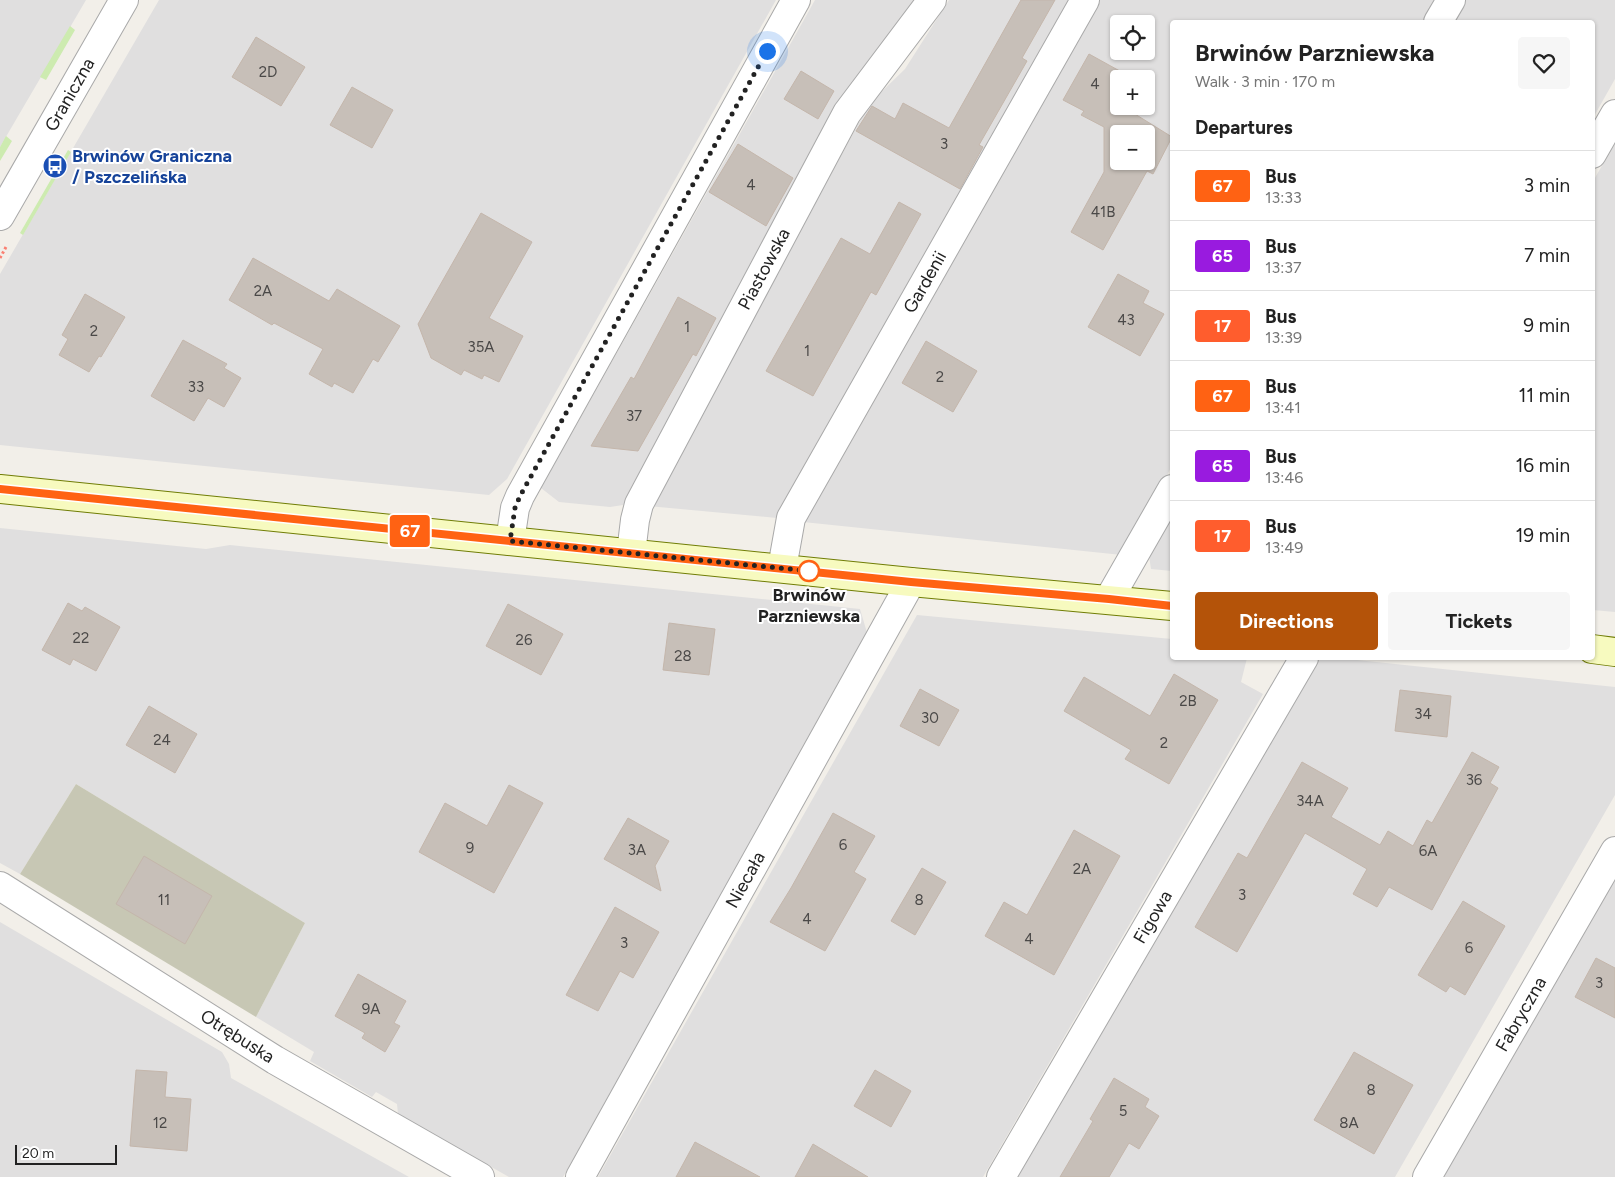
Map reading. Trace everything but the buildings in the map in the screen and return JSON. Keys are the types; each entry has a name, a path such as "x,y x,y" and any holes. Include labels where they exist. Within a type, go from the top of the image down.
{"main road":[{"path":"0,489 911,582 1170,606"},
{"path":"1595,649 1615,652"}],"street":[{"name":"Graniczna","path":"0,216 124,0"},
{"path":"510,541 515,508 520,496 796,0"},
{"name":"Piastowska","path":"632,553 635,520 639,504 848,113 932,0"},
{"name":"Gardenii","path":"782,568 791,518 1085,0"},
{"path":"1439,20 1451,0"},
{"path":"1595,149 1615,114"},
{"path":"1109,599 1170,492"},
{"name":"Niecała","path":"580,1177 911,582"},
{"name":"Figowa","path":"1001,1177 1303,660"},
{"name":"Fabryczna","path":"1427,1177 1615,851"},
{"name":"Otrębuska","path":"0,886 275,1060 480,1177"}],"shaded area":[{"path":"0,0 86,0 0,147"},
{"path":"159,0 776,0 507,479 489,495 0,445 0,274"},
{"path":"815,0 921,0 841,118 623,505 610,507 559,502 541,488"},
{"path":"949,0 1069,0 777,518 648,506 870,103 905,69"},
{"path":"1096,0 1435,0 1423,20 1170,20 1170,470 1122,555 803,522"},
{"path":"1466,0 1615,0 1615,79 1595,114 1595,20 1455,20"},
{"path":"1615,143 1615,612 1595,610 1595,178"},
{"path":"1170,519 1170,571 1151,569 1149,556"},
{"path":"0,528 206,549 230,545 860,609 868,636 563,1177 509,1177 398,1114 397,1104 376,1092 372,1097 310,1061 314,1052 256,1017 305,923 76,784 20,874 0,863"},
{"path":"917,615 1170,639 1170,660 1246,660 1241,682 1263,694 983,1177 598,1177"},
{"path":"1309,660 1357,660 1615,687 1615,795 1395,1177 1011,1177"},
{"path":"76,784 305,923 256,1017 20,874"},
{"path":"1615,874 1615,1177 1442,1177"},
{"path":"0,922 222,1052 229,1064 231,1078 409,1177 0,1177"}],"green space":[{"path":"70,26 75,30 46,80 40,77"},
{"path":"6,136 12,141 0,161 0,147"},
{"path":"68,150 71,152 23,235 20,233"}],"bus line":[{"name":"67","path":"0,489 911,582 1170,606"}],"place":[{"name":"Brwinów Graniczna / Pszczelińska","path":"55,166"},
{"name":"Brwinów Parzniewska","path":"809,571"}],"route":[{"path":"767,51 520,496 515,508 510,541 809,571"}]}
